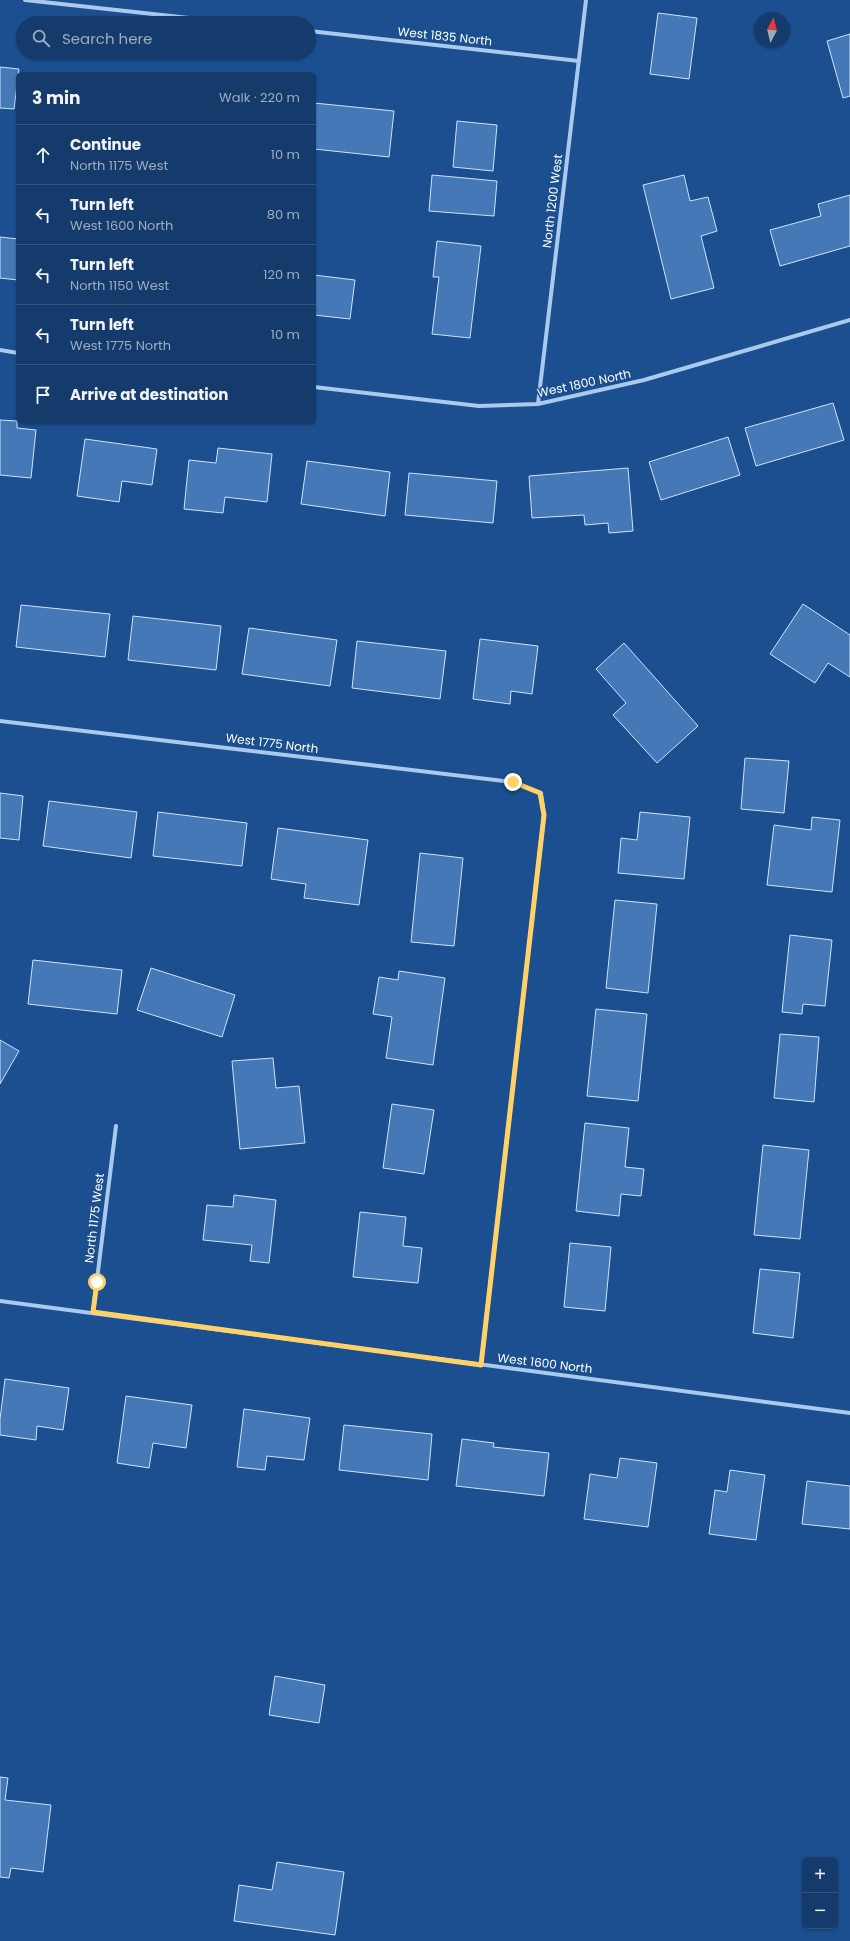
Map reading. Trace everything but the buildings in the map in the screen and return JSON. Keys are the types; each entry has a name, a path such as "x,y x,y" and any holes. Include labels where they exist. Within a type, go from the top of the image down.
{"street":[{"path":"25,0 171,16"},
{"name":"North 1200 West","path":"538,404 586,0"},
{"name":"West 1835 North","path":"316,32 579,61"},
{"name":"West 1800 North","path":"316,387 479,406 538,404 644,380 850,320"},
{"path":"0,350 16,352"},
{"name":"West 1775 North","path":"0,721 513,782 540,793 544,815 481,1365"},
{"name":"North 1175 West","path":"93,1312 116,1126"},
{"name":"West 1600 North","path":"0,1301 93,1312 481,1365 850,1413"}],"route":[{"path":"97,1282 93,1312 481,1365 544,815 540,793 513,782"}]}
